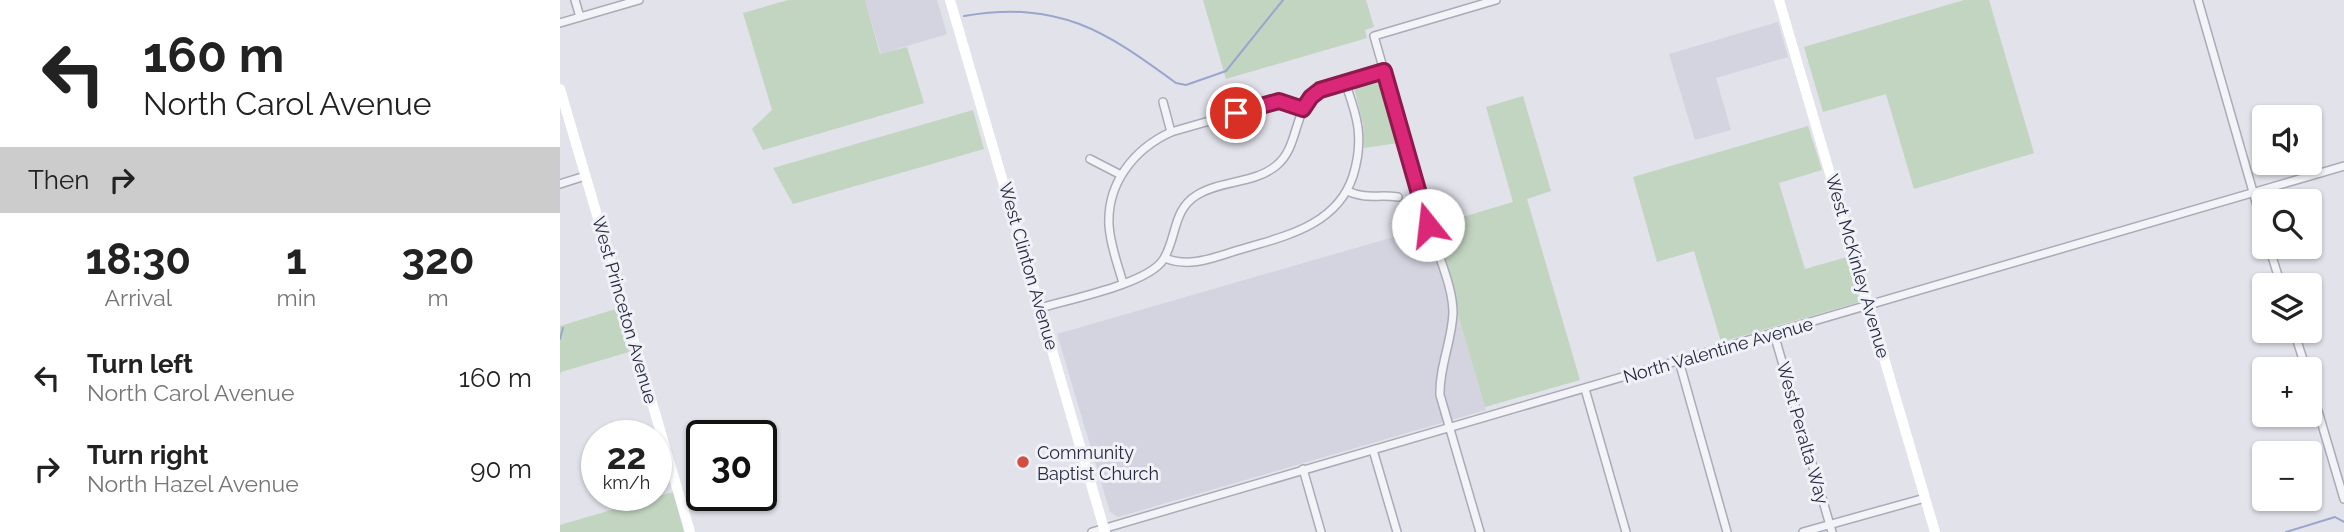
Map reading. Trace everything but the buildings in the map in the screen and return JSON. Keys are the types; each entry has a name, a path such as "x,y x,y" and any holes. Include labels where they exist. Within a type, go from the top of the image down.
{"main road":[{"name":"West Clinton Avenue","path":"950,0 1105,530"},
{"name":"West McKinley Avenue","path":"1779,0 1935,532"},
{"name":"West Princeton Avenue","path":"560,89 690,532"}],"street":[{"path":"575,0 580,18"},
{"path":"1428,225 1374,36 1496,0"},
{"path":"2198,0 2253,189"},
{"path":"560,23 635,1"},
{"path":"1040,308 1145,276 1165,258 1178,217 1186,204 1205,191 1256,176 1278,164 1288,151 1303,109 1320,90 1384,71"},
{"path":"1165,258 1179,263 1197,262 1291,235 1322,219 1347,191 1356,167 1359,137 1345,82"},
{"path":"1123,283 1109,224 1111,202 1121,175 1136,155 1171,132 1279,101 1303,109"},
{"path":"1163,102 1171,132"},
{"path":"1090,159 1121,175"},
{"name":"North Valentine Avenue","path":"2267,189 2344,166"},
{"path":"560,184 585,176"},
{"path":"1347,191 1366,198 1398,197"},
{"name":"North Valentine Avenue","path":"1092,532 2252,194"},
{"path":"1431,239 1435,243 1450,291 1453,312 1439,378 1440,395 1480,532"},
{"name":"West Peralta Way","path":"1774,334 1831,528"},
{"path":"1679,361 1727,532"},
{"path":"1585,389 1626,532"},
{"path":"2322,425 2344,499"},
{"path":"1373,450 1397,532"},
{"path":"1303,469 1321,532"},
{"path":"1803,532 1831,528 1925,498"}],"shaded area":[{"path":"865,0 937,0 947,34 881,54"},
{"path":"1778,22 1788,57 1716,78 1731,130 1695,140 1669,54"},
{"path":"1432,226 1486,410 1118,517 1110,512 1057,334"}],"green space":[{"path":"788,0 865,0 880,54 907,47 924,103 763,150 752,129 772,110 743,13"},
{"path":"1203,0 1366,0 1374,27 1365,30 1367,38 1226,79"},
{"path":"1964,0 1989,0 2034,153 1914,189 1886,94 1823,112 1804,47"},
{"path":"1374,78 1380,81 1398,143 1364,148 1363,124 1354,87 1356,83"},
{"path":"1523,96 1551,191 1527,199 1580,380 1485,407 1432,226 1513,202 1486,107"},
{"path":"973,110 984,149 793,204 773,168"},
{"path":"1808,126 1822,170 1779,183 1805,269 1847,257 1860,302 1721,342 1694,251 1657,262 1633,177"},
{"path":"616,309 629,352 561,372 560,375 560,326"},
{"path":"672,492 684,532 560,532 560,525 608,511 672,511"}],"waterway":[{"path":"964,16 998,12 1028,12 1055,16 1103,35 1176,83 1186,85 1226,71 1283,0"},
{"path":"560,339 563,328"},
{"path":"2286,532 2335,517 2344,522"}],"place":[{"name":"Community Baptist Church","path":"1023,462"}],"route":[{"path":"1236,113 1279,101 1303,109 1320,90 1384,71 1428,225"}]}
